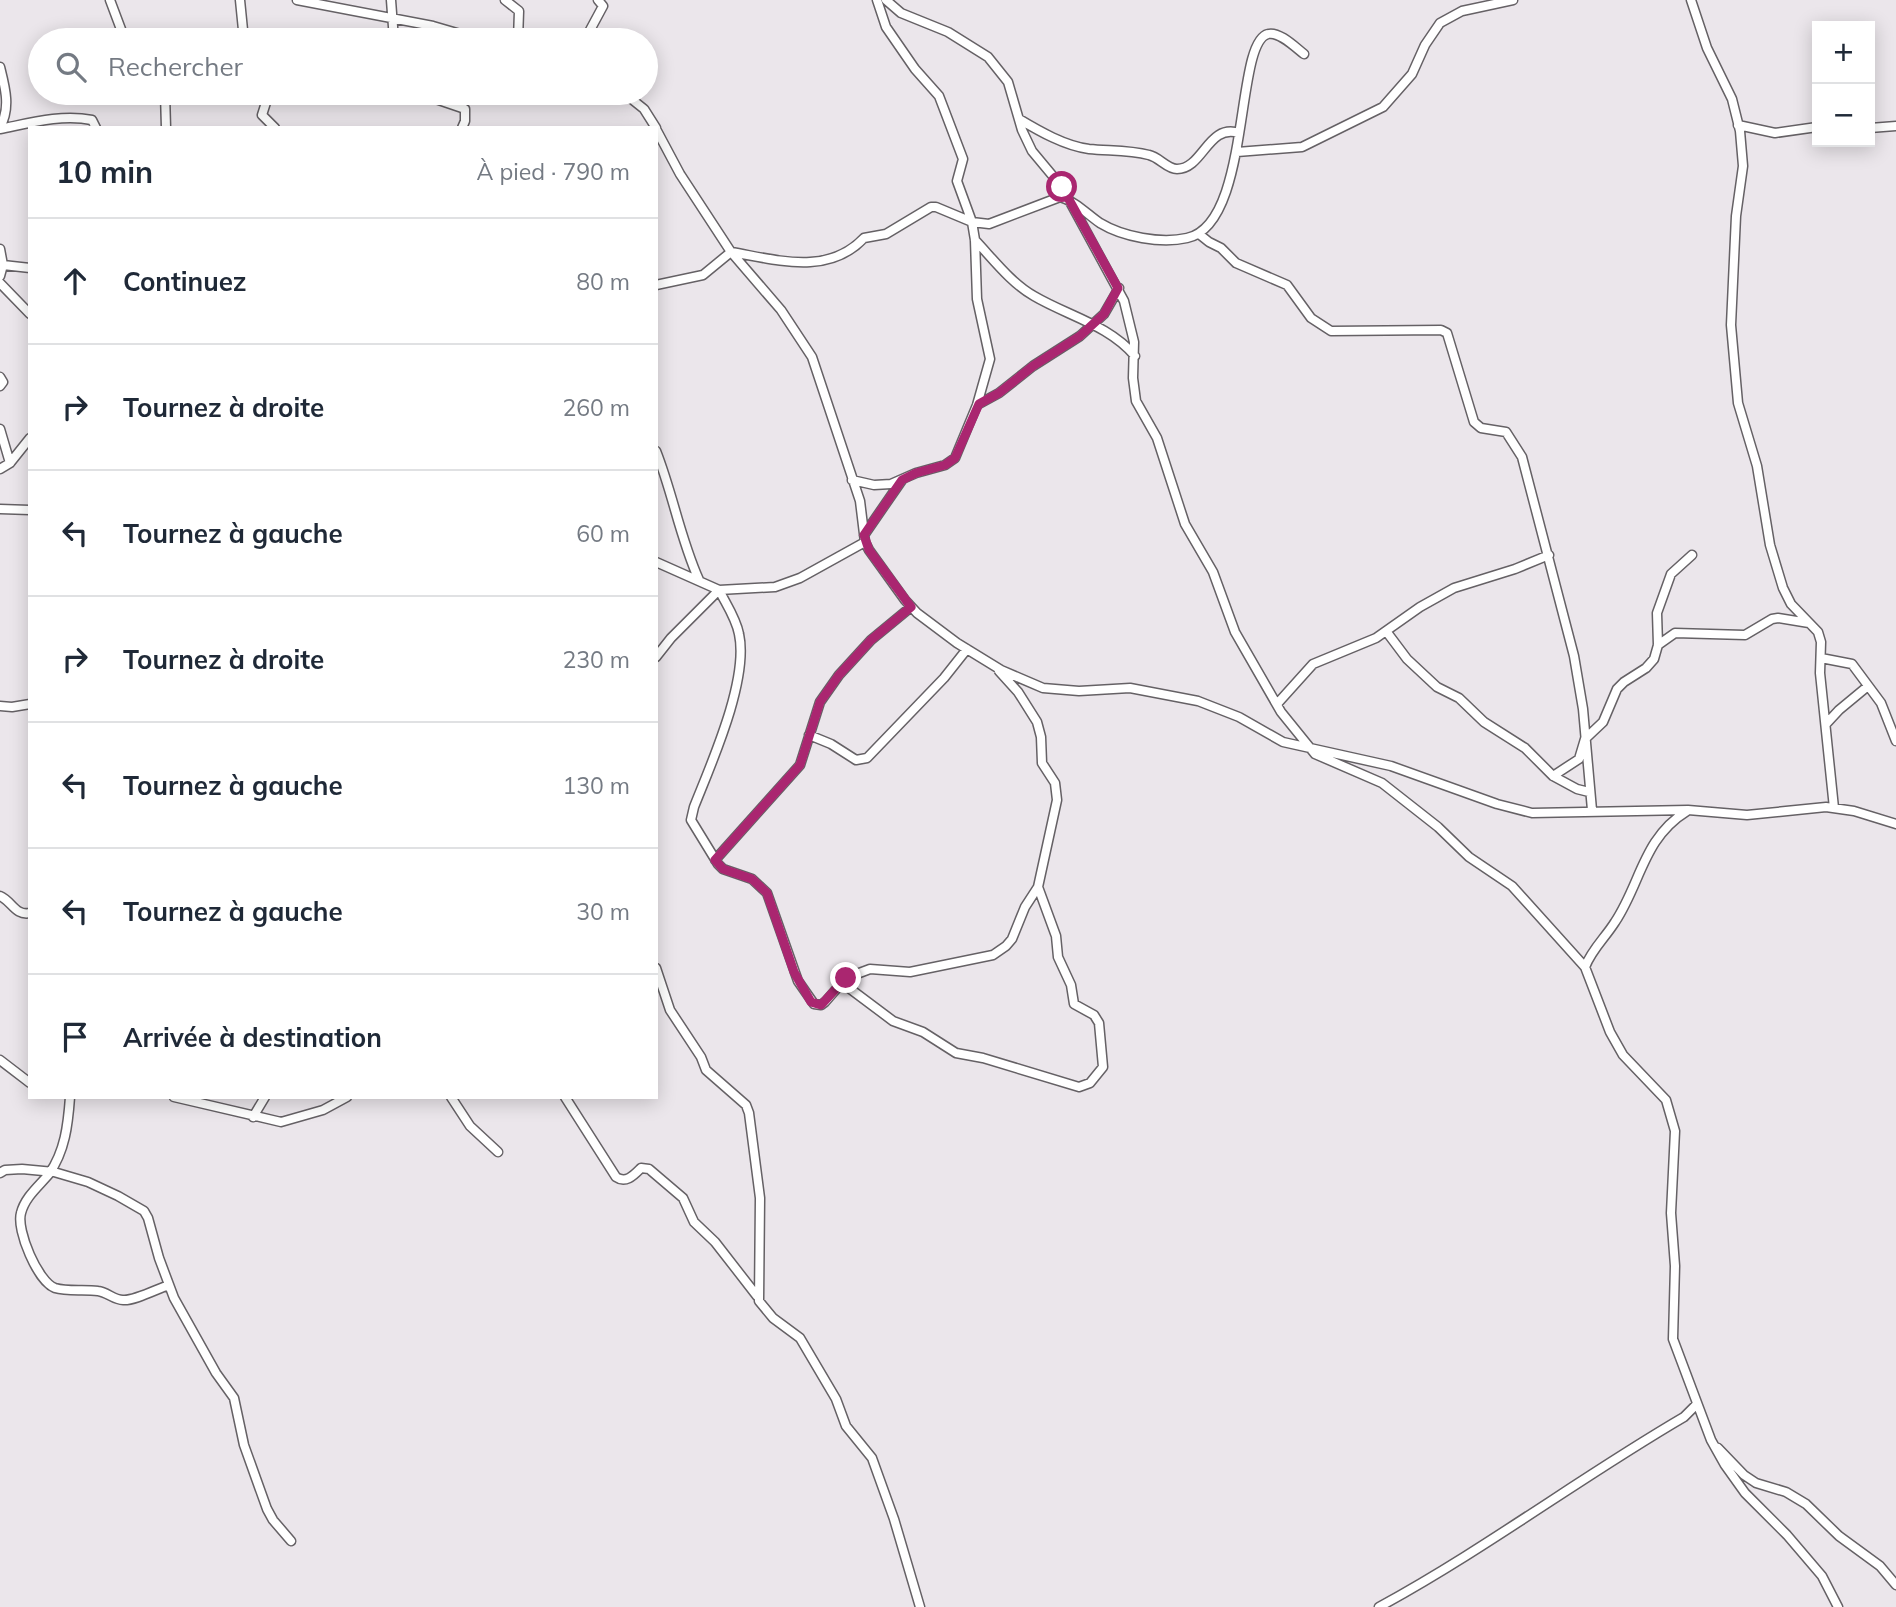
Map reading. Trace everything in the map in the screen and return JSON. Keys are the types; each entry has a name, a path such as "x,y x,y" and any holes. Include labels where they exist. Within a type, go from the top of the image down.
{"street":[{"path":"110,0 120,28"},
{"path":"240,0 243,28"},
{"path":"297,0 442,28"},
{"path":"391,0 393,28"},
{"path":"505,0 519,11 518,28"},
{"path":"852,480 883,485 945,465 955,458 977,405 990,359 977,299 972,222 957,181 963,159 936,90 915,69 886,27 877,0"},
{"path":"886,0 901,13 948,32 988,57 1008,82 1019,119 1037,160 1058,181 1118,288 1133,335 1136,401 1157,438 1185,524 1213,572 1235,632 1277,704 1310,749 1321,758 1382,783 1410,804 1469,857 1512,886 1585,967 1617,1045 1631,1065 1666,1100 1675,1125 1671,1213 1675,1266 1672,1331 1711,1440 1740,1487 1822,1576 1838,1607"},
{"path":"1237,152 1302,147 1383,107 1406,84 1424,45 1440,23 1462,11 1513,0"},
{"path":"1690,0 1707,48 1732,99 1743,153 1736,216 1731,325 1738,403 1755,459 1770,545 1783,588 1791,604 1812,623 1821,642 1834,808"},
{"path":"591,28 603,2"},
{"path":"658,285 704,275 732,253 803,264 836,258 855,249 864,238 889,233 931,207 972,222 989,224 1060,197 1102,224 1121,232 1161,240 1191,237 1209,225 1227,188 1237,152 1254,54 1263,36 1270,33 1278,35 1304,54"},
{"path":"0,67 6,99 6,111 0,128 72,118 92,120 95,126"},
{"path":"165,105 166,126"},
{"path":"265,105 262,115 273,126"},
{"path":"453,105 465,109 463,126"},
{"path":"639,105 655,126"},
{"path":"1019,119 1076,146 1151,155 1171,168 1178,169 1194,162 1212,139 1229,131 1239,133"},
{"path":"1738,125 1775,133 1812,128"},
{"path":"1875,128 1896,126"},
{"path":"658,132 680,174 732,253 781,310 811,357 860,500 865,538 911,607 967,649 997,667 1043,688 1079,691 1130,688 1198,701 1275,738 1310,749 1391,765 1517,810 1548,814 1592,810 1688,810 1747,815 1834,808 1896,824"},
{"path":"1199,234 1209,243 1221,248 1236,263 1287,285 1311,318 1331,331 1445,331 1474,422 1482,428 1506,432 1520,451 1576,664 1592,810"},
{"path":"975,240 1026,291 1117,338 1135,356"},
{"path":"0,249 0,276"},
{"path":"2,265 28,268"},
{"path":"0,283 28,312"},
{"path":"977,405 999,393 1093,325 1109,307 1118,288"},
{"path":"0,377 3,382 0,386"},
{"path":"0,429 10,463"},
{"path":"0,469 10,463 28,440"},
{"path":"658,456 679,529 699,580"},
{"path":"658,563 719,590 775,587 787,583 865,538 902,480"},
{"path":"0,509 28,510"},
{"path":"1277,704 1313,664 1376,638 1420,607 1454,588 1549,555"},
{"path":"1553,776 1579,760 1585,739 1603,722 1617,689 1651,664 1658,645 1657,612 1671,574 1692,555"},
{"path":"658,654 719,590"},
{"path":"719,590 739,634 739,671 722,733 691,820 723,869 752,879 767,893 794,972 811,1002 821,1005 841,982 853,974 870,969 910,972 993,955 1012,939 1025,908 1038,887 1057,800 1055,783 1042,763 1041,737 1037,722 1018,692 997,667"},
{"path":"715,860 800,765 820,702 839,675 871,640 911,607"},
{"path":"1658,645 1675,633 1745,635 1778,618 1812,623"},
{"path":"1386,631 1407,659 1437,687 1459,698 1484,722 1531,753 1553,776 1577,789 1589,792"},
{"path":"809,735 831,744 856,760 867,758 944,678 967,649"},
{"path":"1821,658 1852,664 1881,703 1896,741"},
{"path":"1826,724 1868,686"},
{"path":"0,706 28,704"},
{"path":"1585,967 1589,957 1614,924 1640,867 1662,830 1688,810"},
{"path":"841,982 893,1021 923,1032 956,1053 983,1058 1079,1087 1085,1086 1104,1065 1099,1023 1094,1015 1074,1004 1071,985 1058,957 1056,936 1038,887"},
{"path":"0,896 16,911 28,913"},
{"path":"658,974 670,1010 701,1057 706,1070 746,1105 749,1113 760,1198 757,1296"},
{"path":"0,1060 28,1081"},
{"path":"70,1099 65,1140 50,1172 24,1203 20,1220 27,1248 48,1284 57,1288 97,1291 124,1301 169,1285"},
{"path":"182,1099 281,1122 323,1110 343,1099"},
{"path":"253,1117 264,1099"},
{"path":"452,1099 470,1126 498,1152"},
{"path":"566,1099 616,1177 624,1180 641,1168 649,1169 684,1198 694,1222 715,1242 757,1296 763,1308 800,1338 835,1399 846,1426 872,1458 894,1518 920,1607"},
{"path":"0,1173 22,1169 50,1172 88,1182 140,1207 148,1217 169,1285 198,1342 234,1398 252,1471 273,1520 291,1541"},
{"path":"1379,1607 1451,1565 1684,1417 1697,1404"},
{"path":"1711,1440 1744,1475 1756,1483 1786,1492 1806,1504 1839,1536 1880,1566 1896,1584"}],"route":[{"path":"846,978 821,1005 811,1002 794,972 767,893 752,879 723,869 715,860 800,765 820,702 839,675 871,640 911,607 869,550 864,535 902,480 951,462 958,453 977,405 999,393 1033,366 1080,336 1109,307 1118,288 1062,187"}]}
